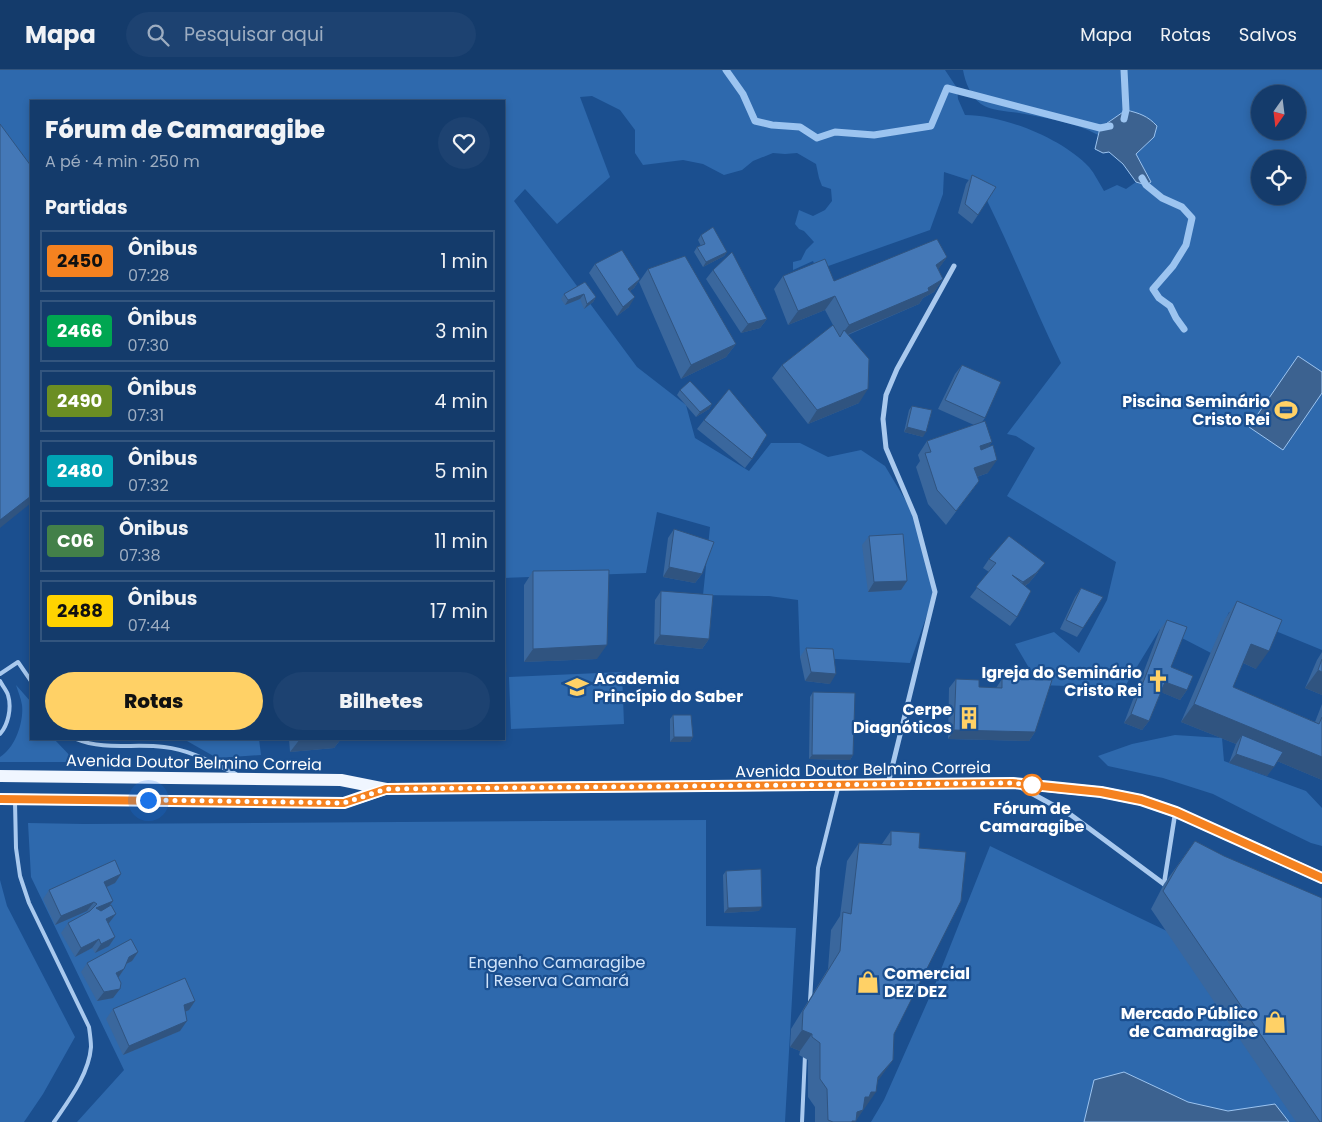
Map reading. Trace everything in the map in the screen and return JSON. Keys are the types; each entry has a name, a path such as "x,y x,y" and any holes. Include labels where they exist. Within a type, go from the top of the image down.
{"main road":[{"name":"Avenida Doutor Belmino Correia","path":"0,776 342,780 386,789 1012,783 1101,792 1141,800 1176,812 1322,878"},
{"name":"Avenida Doutor Belmino Correia","path":"0,799 344,803 386,789"}],"street":[{"path":"888,785 935,592 915,516 886,448 883,419 886,395 897,369 954,266"},
{"path":"1012,783 1071,815 1164,884 1176,897"},
{"path":"1164,884 1176,812"}],"lane":[{"path":"0,674 18,662 30,680"},
{"path":"0,681 8,696 6,728 0,734"},
{"path":"79,740 90,744 163,746 180,749 195,754 247,780"},
{"path":"810,1005 818,868 838,786"},
{"path":"15,799 16,848 20,876 28,903 89,1027 91,1048 85,1071 71,1098 54,1122"},
{"path":"802,1122 806,1049"}],"green space":[{"path":"0,70 945,70 957,88 958,99 965,115 997,119 1049,138 1078,157 1089,167 1104,191 1117,185 1126,189 1136,182 1146,185 1151,182 1136,154 1154,137 1126,110 1101,127 1098,135 1060,121 985,106 977,101 971,93 963,70 1322,70 1322,650 1229,612 1211,653 1160,629 1124,688 1039,685 1015,644 1054,632 1079,653 1107,600 1116,562 1007,496 1035,448 1016,436 1007,434 1061,363 978,183 944,172 943,194 930,230 817,270 813,261 793,270 793,262 801,260 806,250 814,242 795,224 799,210 813,216 825,210 832,201 831,189 822,186 816,164 797,153 773,153 753,161 742,170 724,175 703,164 683,160 643,165 635,153 635,130 620,110 592,96 580,97 610,177 557,224 525,189 514,201 637,367 686,405 695,438 749,471 771,443 800,443 828,457 861,450 885,466 915,516 935,592 910,663 800,657 798,600 769,596 703,595 710,527 657,512 646,573 505,578 505,100 30,100 30,200 0,158"},
{"path":"622,672 624,724 511,729 509,677"},
{"path":"16,685 30,701 30,740 55,740 76,762 0,762 0,757 14,741 20,727 22,705"},
{"path":"1175,735 1222,738 1224,761 1306,791 1322,808 1322,846 1311,843 1213,794 1163,778 1108,766 1098,756 1132,744"},
{"path":"180,740 259,740 261,755 217,758 187,741"},
{"name":"Engenho Camaragibe | Reserva Camará","path":"706,820 706,926 796,928 785,1122 77,1122 124,1070 31,877 28,823"},
{"path":"990,846 1196,945 1322,1122 871,1122 884,1100 934,987"},
{"path":"0,880 7,906 75,1037 43,1094 24,1122 0,1122"}],"shaded area":[{"path":"1126,110 1143,115 1157,126 1154,137 1136,154 1151,182 1146,185 1136,182 1123,164 1109,152 1103,153 1095,149 1100,128"},
{"name":"Piscina Seminário Cristo Rei","path":"1298,356 1322,372 1322,393 1283,450 1249,427"},
{"path":"1124,1072 1188,1102 1228,1111 1275,1104 1289,1122 1084,1122 1094,1080"}],"building":[{"path":"0,124 30,165 30,497 0,520"},
{"path":"972,175 996,187 978,215 965,204"},
{"path":"713,227 727,252 706,262 697,247 705,244 701,235"},
{"path":"937,239 947,257 936,265 943,279 928,288 929,291 849,325 835,296 798,311 783,276 825,259 834,281"},
{"path":"622,250 640,279 628,289 635,297 623,307 595,264"},
{"path":"732,252 767,319 748,324 713,270"},
{"path":"685,256 736,344 691,365 648,269"},
{"path":"585,282 596,297 587,304 584,294 568,300 564,294"},
{"path":"833,325 840,337 844,330 869,359 868,389 817,410 782,365"},
{"path":"962,365 1001,382 985,418 945,400"},
{"path":"690,381 712,404 700,412 680,390"},
{"path":"729,389 767,435 752,459 704,420"},
{"path":"912,406 932,410 926,432 907,427"},
{"path":"985,421 992,442 980,446 981,450 993,445 997,460 974,468 979,481 956,511 937,490 925,453 931,452 927,441"},
{"path":"674,529 714,542 702,574 669,567"},
{"path":"903,534 907,581 874,582 869,536"},
{"path":"1009,536 1045,563 1036,573 1023,582 1012,575 1031,591 1017,617 976,587 996,563 989,559"},
{"path":"609,570 607,645 533,649 533,571"},
{"path":"1081,588 1103,597 1083,628 1066,620"},
{"path":"661,591 713,595 709,639 660,635"},
{"path":"1237,601 1282,620 1269,651 1251,644 1233,687 1319,724 1322,717 1322,757 1194,704"},
{"name":"Igreja do Seminário Cristo Rei","path":"1167,620 1187,627 1171,667 1193,676 1187,690 1165,682 1149,721 1131,714"},
{"path":"806,648 833,649 836,674 811,672"},
{"path":"1322,659 1322,672 1318,670"},
{"path":"956,679 979,680 979,687 1002,688 1002,679 1052,680 1035,732 954,730"},
{"path":"813,692 855,693 853,755 812,755"},
{"path":"673,715 691,715 693,737 674,737"},
{"path":"1242,735 1283,752 1274,767 1236,754"},
{"name":"Comercial DEZ DEZ","path":"891,831 920,833 919,848 966,852 961,901 894,1034 893,1060 878,1077 876,1092 871,1092 869,1097 865,1097 863,1110 857,1112 856,1121 833,1122 828,1120 827,1089 820,1079 820,1043 812,1037 812,1034 802,1030 803,1011 840,951 843,912 851,914 859,843 891,845"},
{"name":"Mercado Público de Camaragibe","path":"1195,841 1224,856 1322,898 1322,1122 1320,1122 1163,891"},
{"path":"115,860 121,874 104,882 113,901 96,908 101,911 111,905 116,914 106,919 115,937 101,944 99,939 81,948 68,923 90,911 97,904 94,902 61,916 49,890"},
{"path":"761,869 762,907 728,908 726,871"},
{"path":"131,939 138,952 129,957 124,969 116,973 121,983 120,989 104,992 87,963"},
{"path":"185,978 195,1001 184,1005 187,1021 129,1046 113,1009"}],"waterway":[{"path":"726,70 743,94 755,121 772,125 800,127 817,138 835,132 874,135 931,126 947,88 1100,128 1110,126"},
{"path":"1124,70 1126,110 1124,119"},
{"path":"1142,178 1146,185 1162,198 1182,207 1192,218 1186,245 1173,266 1153,289 1159,298 1170,306 1184,329"}],"bus line":[{"name":"2450","path":"0,799 344,803 386,789 1012,783 1101,792 1141,800 1176,812 1322,878"}],"place":[{"name":"Piscina Seminário Cristo Rei","path":"1286,410"},
{"name":"Igreja do Seminário Cristo Rei","path":"1158,681"},
{"name":"Academia Princípio do Saber","path":"577,687"},
{"name":"Cerpe Diagnóticos","path":"969,718"},
{"name":"Fórum de Camaragibe","path":"1032,785"},
{"name":"Comercial DEZ DEZ","path":"868,982"},
{"name":"Mercado Público de Camaragibe","path":"1275,1022"}],"route":[{"path":"148,800 344,803 386,789 1012,783 1032,785"}]}
